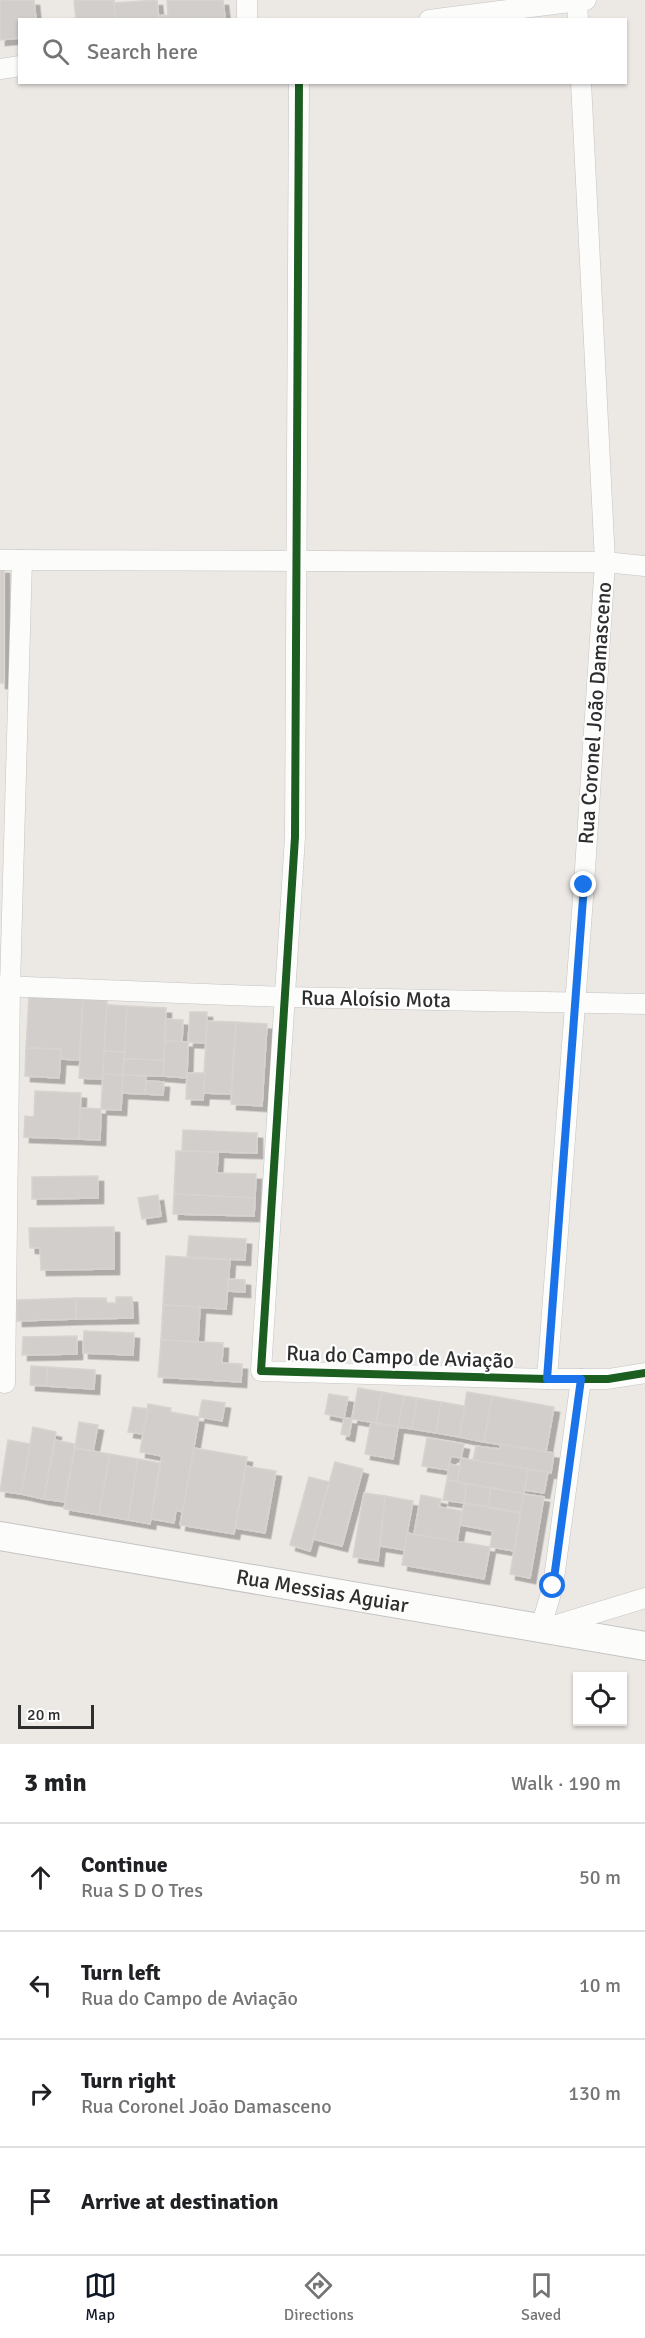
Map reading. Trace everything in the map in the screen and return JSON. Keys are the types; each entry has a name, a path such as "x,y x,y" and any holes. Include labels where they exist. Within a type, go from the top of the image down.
{"street":[{"path":"247,0 247,18"},
{"path":"449,18 579,5"},
{"path":"0,69 18,66"},
{"path":"284,998 295,837 299,84"},
{"name":"Rua Coronel João Damasceno","path":"547,1379 605,562 581,84"},
{"path":"0,560 605,562 645,566"},
{"path":"5,1383 5,986 22,560"},
{"name":"Rua Aloísio Mota","path":"5,986 284,998 575,1001 645,1004"},
{"name":"Rua do Campo de Aviação","path":"284,998 261,1371 547,1379 645,1374"},
{"path":"581,1379 553,1586 544,1627 645,1598"},
{"name":"Rua Messias Aguiar","path":"0,1536 645,1646"}],"building":[{"path":"0,0 34,0 36,18 18,18 18,38 0,40"},
{"path":"74,0 114,0 116,18 76,18"},
{"path":"157,0 159,18 116,18 114,3"},
{"path":"167,0 223,0 225,18 158,18 158,16 168,15"},
{"path":"0,568 4,568 4,640 0,640"},
{"path":"0,640 4,640 4,683 0,683"},
{"path":"29,996 83,999 79,1060 61,1059 61,1049 26,1048"},
{"path":"83,999 107,1000 103,1079 79,1078"},
{"path":"107,1005 127,1006 125,1052 104,1051"},
{"path":"127,1006 166,1008 164,1060 124,1059"},
{"path":"190,1012 207,1012 206,1043 188,1042"},
{"path":"166,1019 183,1020 182,1042 165,1041"},
{"path":"207,1021 236,1022 231,1094 203,1093"},
{"path":"236,1022 267,1024 262,1106 231,1104"},
{"path":"165,1041 188,1042 187,1078 163,1076"},
{"path":"26,1048 61,1049 59,1078 25,1076"},
{"path":"104,1051 125,1052 123,1075 103,1074"},
{"path":"124,1059 164,1060 163,1076 123,1075"},
{"path":"187,1073 205,1073 203,1100 186,1099"},
{"path":"103,1074 123,1075 121,1110 101,1109"},
{"path":"123,1075 146,1076 145,1094 122,1093"},
{"path":"146,1081 164,1082 163,1095 145,1094"},
{"path":"35,1091 81,1093 79,1139 24,1137 25,1116 34,1117"},
{"path":"80,1108 101,1109 100,1140 79,1139"},
{"path":"183,1130 257,1133 257,1153 182,1151"},
{"path":"176,1151 218,1152 217,1173 256,1174 255,1198 174,1194"},
{"path":"98,1176 98,1198 32,1199 32,1177"},
{"path":"174,1194 255,1198 254,1216 173,1214"},
{"path":"158,1195 161,1216 142,1219 138,1198"},
{"path":"114,1227 114,1269 41,1270 40,1248 30,1248 29,1228"},
{"path":"189,1236 246,1239 245,1260 187,1257"},
{"path":"166,1256 230,1260 226,1309 163,1305"},
{"path":"228,1279 245,1280 245,1292 228,1291"},
{"path":"116,1297 132,1297 133,1318 76,1319 76,1298 106,1298 107,1303 116,1303"},
{"path":"76,1298 76,1319 17,1321 17,1300"},
{"path":"163,1305 200,1307 198,1342 161,1340"},
{"path":"84,1331 134,1333 133,1355 83,1353"},
{"path":"77,1336 77,1354 22,1355 23,1337"},
{"path":"161,1340 223,1343 222,1363 242,1364 241,1382 158,1377"},
{"path":"31,1366 48,1367 46,1386 30,1385"},
{"path":"48,1367 95,1370 94,1389 46,1386"},
{"path":"358,1388 382,1392 376,1423 352,1419"},
{"path":"382,1392 404,1396 398,1427 376,1423"},
{"path":"467,1392 492,1396 484,1442 459,1437"},
{"path":"329,1394 348,1397 344,1418 325,1414"},
{"path":"404,1396 417,1398 412,1429 398,1427"},
{"path":"492,1396 554,1407 546,1452 484,1442"},
{"path":"417,1398 441,1402 436,1433 412,1429"},
{"path":"202,1400 225,1403 222,1421 199,1417"},
{"path":"441,1402 465,1406 459,1437 436,1433"},
{"path":"148,1404 171,1408 170,1412 199,1417 183,1512 176,1510 174,1523 151,1519 162,1456 140,1452"},
{"path":"133,1407 148,1409 143,1434 128,1432"},
{"path":"344,1418 352,1419 349,1436 341,1434"},
{"path":"79,1422 98,1425 93,1451 75,1448"},
{"path":"371,1422 398,1427 393,1459 365,1454"},
{"path":"33,1427 56,1432 44,1499 21,1494"},
{"path":"427,1438 464,1444 461,1458 451,1456 448,1470 422,1466"},
{"path":"8,1440 30,1444 21,1494 0,1491"},
{"path":"55,1440 75,1444 65,1502 44,1499"},
{"path":"501,1444 554,1453 551,1473 473,1460 476,1446 500,1449"},
{"path":"75,1448 110,1454 99,1515 64,1509"},
{"path":"194,1448 247,1457 234,1534 180,1525"},
{"path":"110,1454 138,1459 128,1520 99,1515"},
{"path":"461,1458 528,1469 524,1494 457,1482"},
{"path":"138,1459 160,1463 150,1524 128,1520"},
{"path":"335,1462 363,1469 342,1546 313,1539"},
{"path":"449,1464 460,1466 457,1482 447,1480"},
{"path":"246,1466 276,1471 265,1533 235,1528"},
{"path":"528,1469 548,1472 544,1493 525,1490"},
{"path":"309,1477 329,1482 310,1551 290,1545"},
{"path":"447,1480 467,1484 464,1503 443,1500"},
{"path":"467,1484 491,1488 488,1507 464,1503"},
{"path":"491,1488 524,1494 521,1513 488,1507"},
{"path":"364,1493 385,1496 378,1561 353,1557"},
{"path":"524,1494 544,1497 530,1578 510,1574"},
{"path":"421,1495 441,1499 439,1507 462,1511 457,1542 414,1534"},
{"path":"385,1496 413,1501 404,1550 380,1546"},
{"path":"464,1503 520,1513 514,1551 490,1547 493,1531 460,1525"},
{"path":"407,1533 490,1547 484,1579 402,1565"}],"cycle path":[{"path":"299,84 295,837 261,1371 547,1379 608,1379 645,1373"}],"route":[{"path":"553,1586 581,1379 547,1379 584,885"}]}
